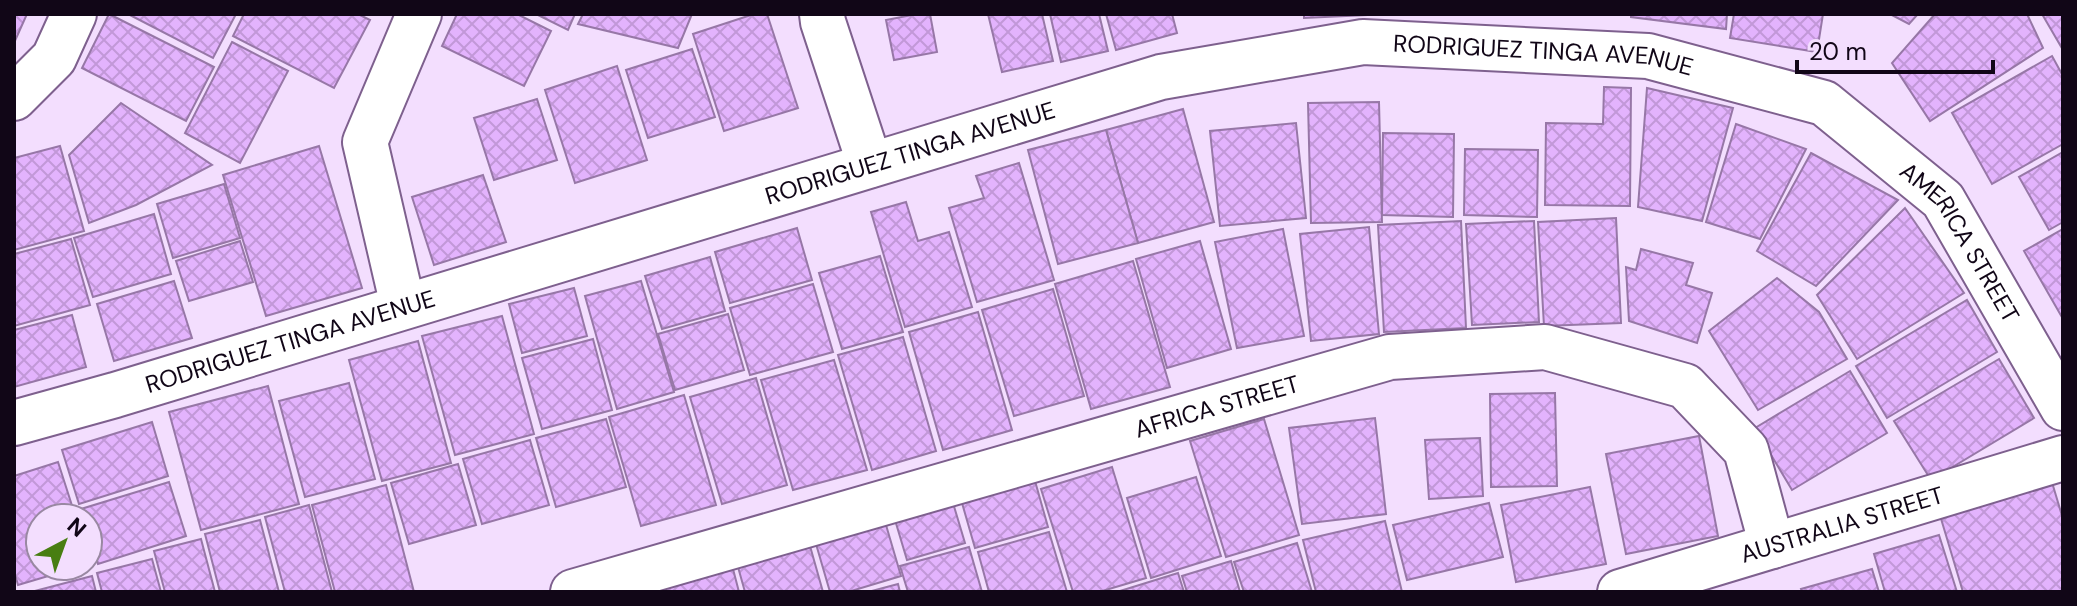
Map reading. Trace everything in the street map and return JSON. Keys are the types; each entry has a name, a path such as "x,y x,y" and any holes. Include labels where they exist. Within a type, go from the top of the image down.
{"street":[{"path":"14,98 54,58 74,14"},
{"path":"403,306 365,142 419,14"},
{"path":"822,14 870,165"},
{"name":"RODRIGUEZ TINGA AVENUE","path":"14,423 1161,77 1363,42 1648,56 1824,103"},
{"name":"AMERICA STREET","path":"1824,103 1943,200 2063,408"},
{"name":"AFRICA STREET","path":"573,592 1390,357 1545,347 1685,386 1746,450 1772,546"},
{"name":"AUSTRALIA STREET","path":"1620,592 2063,458"}],"building":[{"path":"14,14 27,14 14,43"},
{"path":"109,14 214,67 186,121 82,68"},
{"path":"128,14 236,14 213,58"},
{"path":"244,14 358,14 370,20 334,88 233,36"},
{"path":"457,14 517,14 551,31 524,86 442,46"},
{"path":"536,14 575,14 568,30"},
{"path":"583,14 692,14 678,48 578,24"},
{"path":"754,14 767,14 798,108 724,131 693,34"},
{"path":"930,14 937,52 894,60 886,20"},
{"path":"988,14 1042,14 1053,61 1002,72"},
{"path":"1050,14 1099,14 1108,51 1061,62"},
{"path":"1106,14 1172,14 1177,33 1116,50"},
{"path":"1304,14 1367,14 1367,15 1304,18"},
{"path":"1631,14 1727,14 1726,29 1631,17"},
{"path":"1734,14 1823,14 1817,52 1730,38"},
{"path":"1890,14 1918,14 1909,24"},
{"path":"1935,14 2027,14 2043,48 1930,121 1892,63"},
{"path":"2042,14 2063,14 2063,50"},
{"path":"232,42 288,71 240,163 185,133"},
{"path":"692,49 715,117 648,138 626,70"},
{"path":"2052,56 2063,76 2063,144 1992,184 1952,113"},
{"path":"617,66 647,160 575,183 545,90"},
{"path":"1604,87 1631,88 1630,206 1545,205 1546,123 1603,124"},
{"path":"1647,88 1733,108 1702,221 1638,207"},
{"path":"537,99 557,160 494,180 474,118"},
{"path":"1379,102 1382,222 1311,223 1308,103"},
{"path":"121,103 212,165 136,205 89,223 69,155"},
{"path":"1183,109 1214,222 1138,243 1106,130"},
{"path":"1296,123 1306,218 1220,226 1210,131"},
{"path":"1736,124 1806,149 1760,239 1706,222"},
{"path":"1106,130 1138,243 1058,264 1028,150"},
{"path":"1383,133 1454,134 1453,217 1382,215"},
{"path":"60,146 84,231 14,250 14,158"},
{"path":"319,146 362,288 266,316 223,175"},
{"path":"1465,149 1538,150 1537,217 1464,215"},
{"path":"2063,152 2063,222 2049,230 2019,177"},
{"path":"1811,153 1898,200 1816,286 1757,251"},
{"path":"1019,163 1054,280 977,302 949,208 984,198 976,176"},
{"path":"483,175 506,242 434,265 412,197"},
{"path":"224,184 240,238 173,258 157,204"},
{"path":"906,202 918,241 949,232 972,307 905,327 871,212"},
{"path":"1905,208 1964,293 1857,359 1817,295"},
{"path":"154,214 171,274 93,297 74,238"},
{"path":"1616,218 1621,323 1544,326 1538,222"},
{"path":"1461,221 1466,328 1384,332 1378,225"},
{"path":"1534,221 1539,322 1472,325 1466,224"},
{"path":"1369,227 1379,334 1311,341 1300,234"},
{"path":"797,228 812,280 730,303 715,252"},
{"path":"1283,229 1304,336 1237,348 1215,242"},
{"path":"2063,229 2063,319 2024,251"},
{"path":"71,239 90,305 14,326 14,254"},
{"path":"240,241 253,282 189,301 176,261"},
{"path":"1200,241 1231,349 1167,368 1136,259"},
{"path":"1641,249 1693,263 1686,285 1712,293 1697,343 1629,321 1626,267 1636,270"},
{"path":"880,256 903,332 842,349 819,273"},
{"path":"710,257 725,311 662,329 645,276"},
{"path":"1133,261 1170,387 1091,409 1055,284"},
{"path":"1777,278 1819,312 1847,359 1758,410 1709,331"},
{"path":"174,281 192,338 114,361 97,304"},
{"path":"641,281 674,392 617,409 585,296"},
{"path":"813,284 833,352 750,375 730,308"},
{"path":"574,288 587,336 522,353 509,304"},
{"path":"1053,289 1084,396 1014,416 982,310"},
{"path":"1967,300 1997,352 1887,418 1856,366"},
{"path":"978,312 1012,430 943,450 909,332"},
{"path":"728,314 744,370 675,390 658,334"},
{"path":"72,315 86,367 14,387 14,330"},
{"path":"502,316 534,434 455,455 422,336"},
{"path":"903,337 936,451 872,470 838,355"},
{"path":"593,339 612,410 542,429 522,358"},
{"path":"418,341 451,463 382,481 349,360"},
{"path":"1999,359 2034,418 1931,480 1894,421"},
{"path":"834,360 867,470 793,490 761,380"},
{"path":"1850,371 1887,433 1792,490 1755,428"},
{"path":"756,378 787,485 722,504 690,397"},
{"path":"349,383 375,479 305,497 279,401"},
{"path":"268,386 299,504 201,530 169,412"},
{"path":"1555,393 1557,486 1491,487 1490,394"},
{"path":"684,395 716,505 641,526 609,417"},
{"path":"1375,418 1386,514 1302,524 1289,428"},
{"path":"606,419 626,487 556,507 536,438"},
{"path":"1264,419 1299,535 1226,557 1190,441"},
{"path":"152,422 168,476 78,502 62,450"},
{"path":"1699,436 1718,536 1626,554 1606,454"},
{"path":"1480,438 1483,496 1429,499 1425,440"},
{"path":"530,440 549,505 482,524 463,459"},
{"path":"58,462 71,502 24,502 24,582 28,582 18,585 14,571 14,476"},
{"path":"458,464 476,525 409,544 391,483"},
{"path":"1112,467 1146,578 1099,592 1073,592 1041,489"},
{"path":"1196,477 1221,556 1151,578 1127,498"},
{"path":"2051,479 2063,519 2063,592 1963,592 1939,512"},
{"path":"1035,481 1048,527 975,548 962,503"},
{"path":"169,482 186,536 104,562 104,502"},
{"path":"386,485 414,592 335,592 312,505"},
{"path":"1590,487 1606,564 1516,582 1501,505"},
{"path":"953,503 965,543 907,560 895,520"},
{"path":"1489,503 1503,557 1407,580 1393,525"},
{"path":"309,505 332,592 285,592 265,517"},
{"path":"260,520 279,592 220,592 205,534"},
{"path":"1385,521 1402,592 1316,592 1303,540"},
{"path":"886,525 901,576 848,592 830,592 816,544"},
{"path":"1049,532 1067,592 989,592 978,552"},
{"path":"1939,535 1957,592 1885,592 1874,554"},
{"path":"201,539 215,592 165,592 154,551"},
{"path":"1297,543 1312,592 1244,592 1234,562"},
{"path":"810,546 823,592 745,592 738,567"},
{"path":"969,547 982,592 908,592 900,566"},
{"path":"152,559 161,592 102,592 99,582 104,582 104,571"},
{"path":"1231,561 1240,592 1187,592 1182,576"},
{"path":"733,569 739,592 663,592 662,589"},
{"path":"1872,569 1879,592 1802,592 1801,589"},
{"path":"1178,573 1184,592 1120,591"},
{"path":"69,582 94,582 96,592 31,592"},
{"path":"898,584 900,592 868,592"}]}
